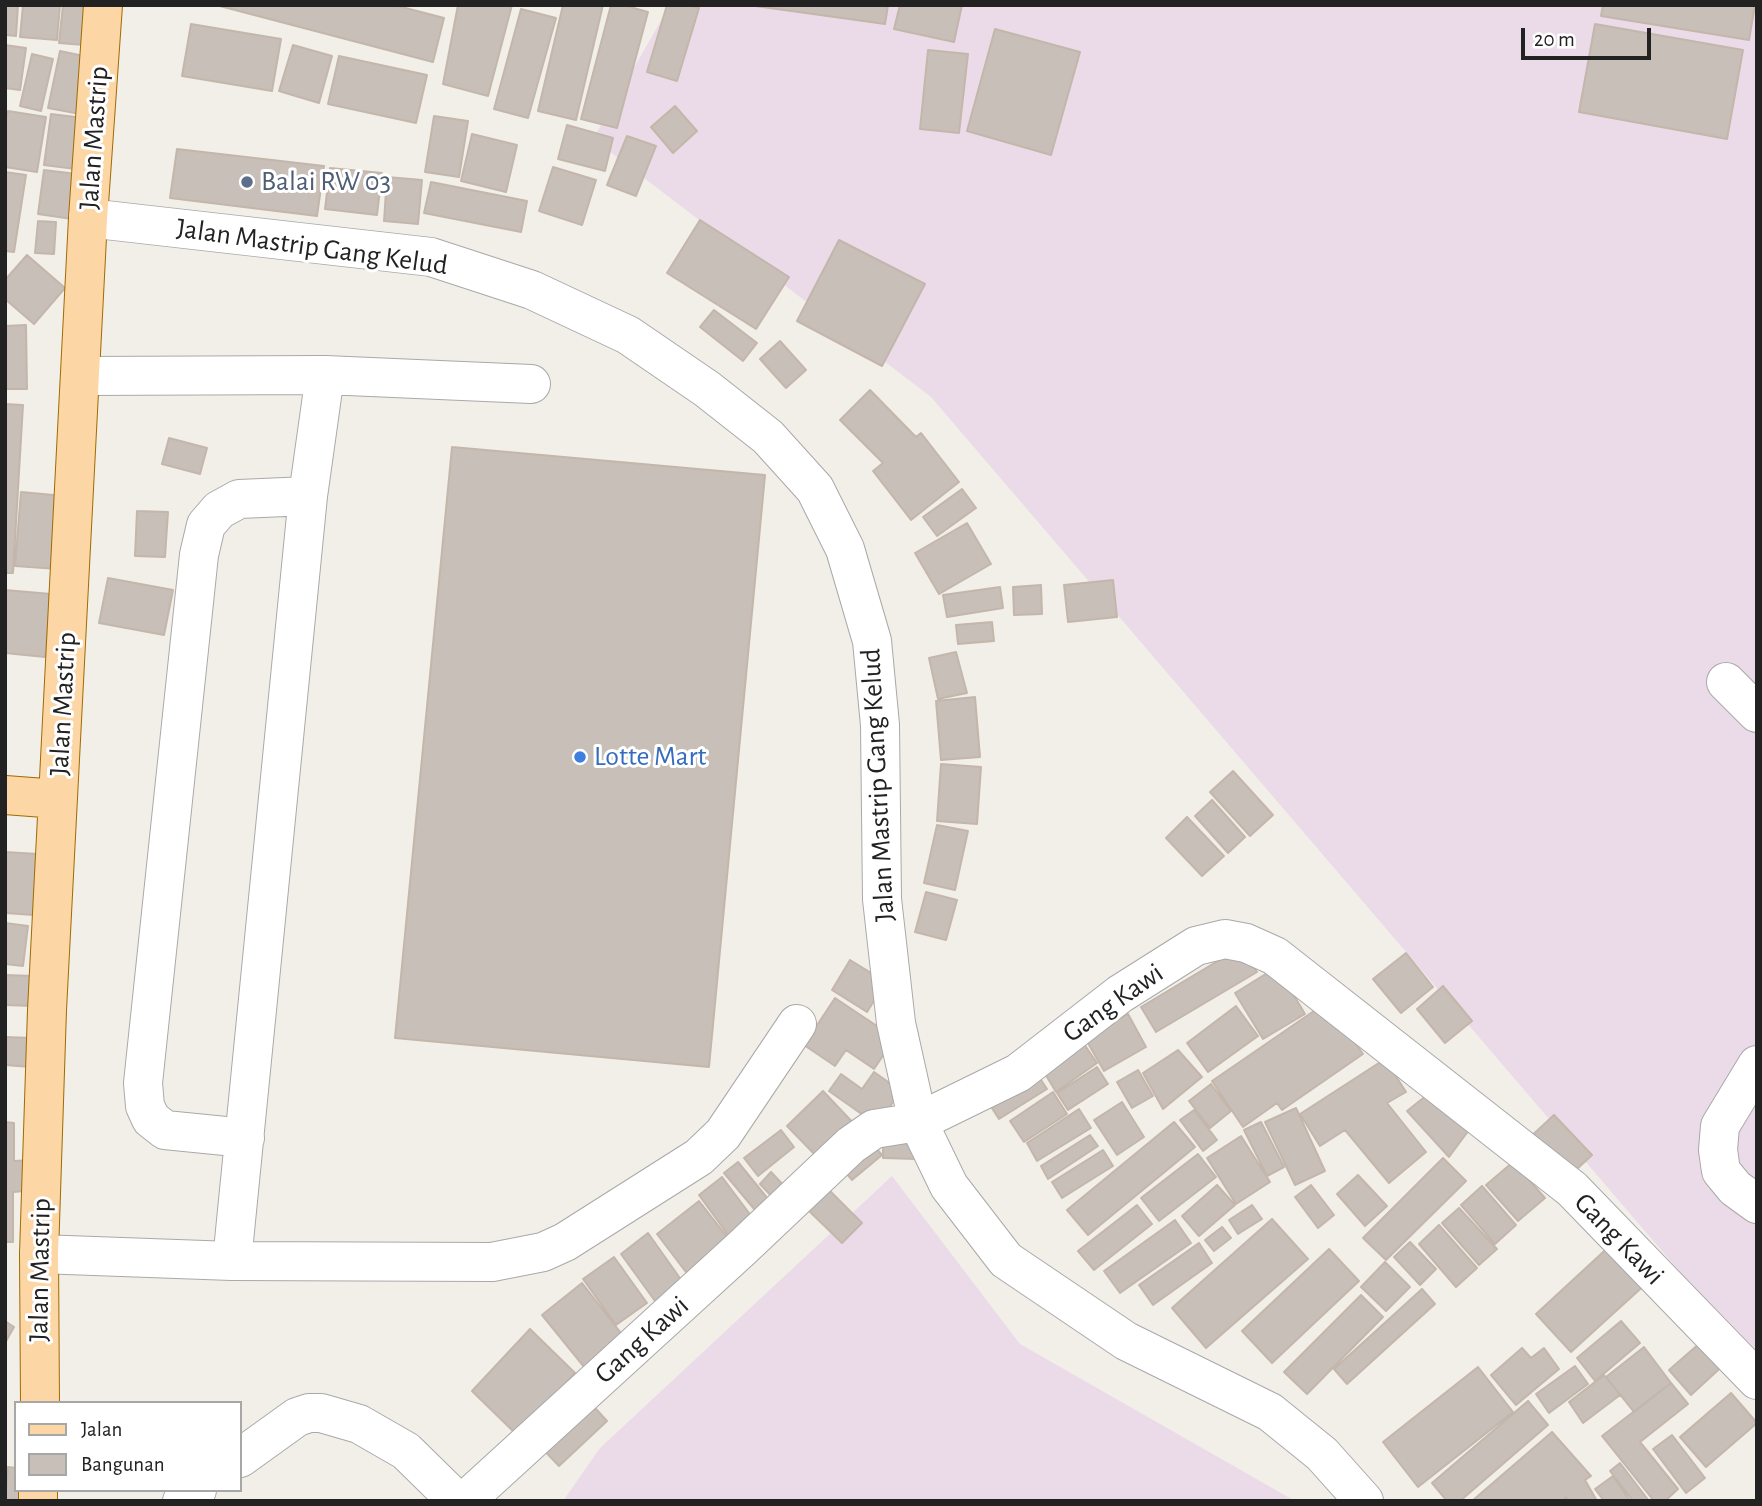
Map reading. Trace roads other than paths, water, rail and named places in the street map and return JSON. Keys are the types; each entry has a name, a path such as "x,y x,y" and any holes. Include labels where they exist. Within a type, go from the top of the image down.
{"main road":[{"name":"Jalan Mastrip","path":"40,1401 39,1254 47,1010 88,218 103,5"},
{"path":"5,795 58,799"}],"street":[{"name":"Jalan Mastrip Gang Kelud","path":"88,218 431,257 532,290 628,335 707,389 768,437 815,489 845,549 872,641 880,725 881,899 896,1023 918,1122 950,1186 1006,1260 1126,1341 1270,1412 1322,1454 1364,1501"},
{"path":"81,376 325,375 531,384"},
{"path":"232,1261 307,496 325,375"},
{"path":"245,1138 165,1130 150,1119 145,1106 143,1083 199,555 206,525 219,510 239,499 307,496"},
{"path":"1726,682 1757,713"},
{"name":"Gang Kawi","path":"465,1501 741,1250 851,1145 874,1129 918,1122 1018,1073 1120,994 1196,946 1225,939 1246,943 1275,957 1572,1189 1757,1380"},
{"path":"39,1254 232,1261 492,1262 543,1252 565,1242 699,1157 723,1134 797,1024"},
{"path":"1757,1065 1720,1126 1717,1150 1721,1171 1735,1188 1757,1204"},
{"path":"242,1457 297,1417 321,1413 359,1424 406,1451 457,1501"}],"place":[{"name":"Balai RW 03","path":"247,182"},
{"name":"Lotte Mart","path":"580,757"}]}
